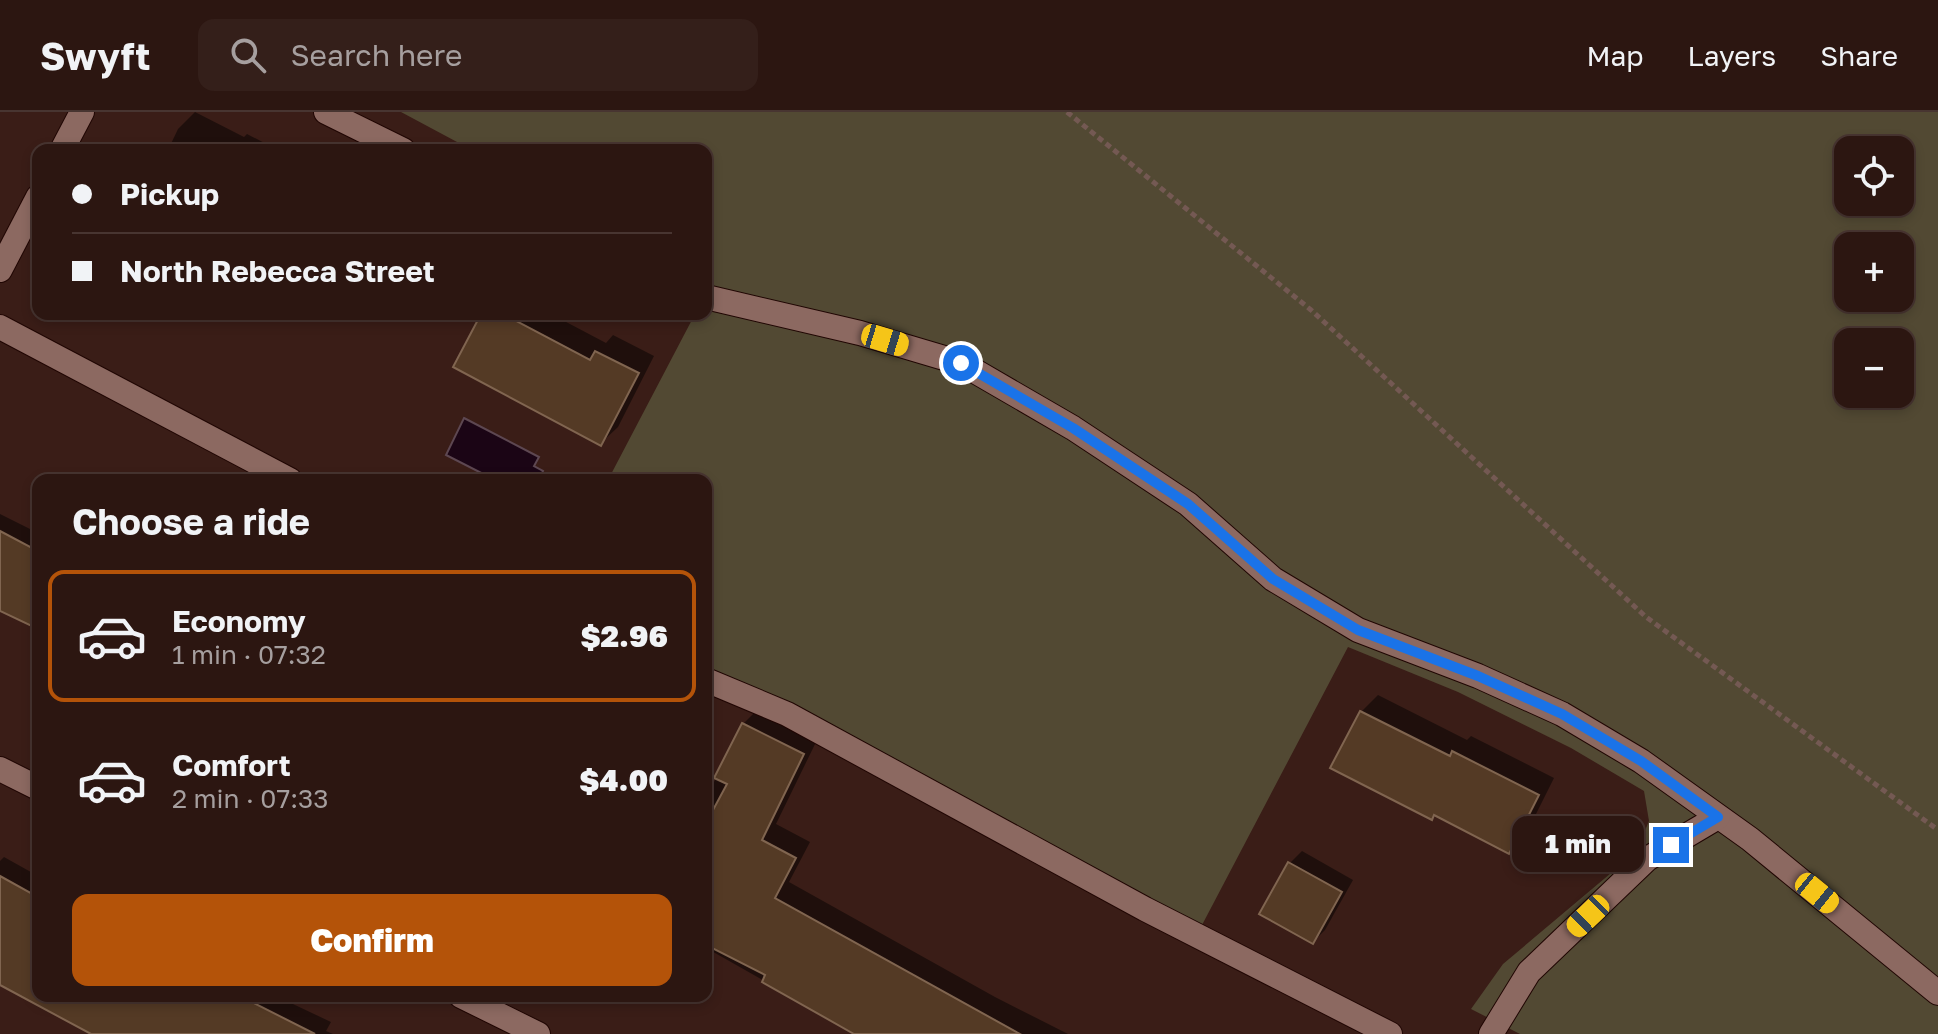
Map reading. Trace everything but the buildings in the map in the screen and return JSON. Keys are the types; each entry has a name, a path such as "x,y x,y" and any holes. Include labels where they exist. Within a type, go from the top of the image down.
{"street":[{"path":"65,144 82,112"},
{"path":"326,112 391,144"},
{"path":"0,270 32,209"},
{"path":"712,298 860,333 961,363 1073,428 1188,504 1273,579 1358,630 1478,676 1562,714 1641,761 1750,839 1938,993"},
{"path":"0,327 279,474"},
{"path":"712,683 787,714 1145,909 1390,1034"},
{"path":"0,769 32,785"},
{"path":"1491,1034 1529,972 1647,859 1718,817"},
{"path":"473,1002 538,1034"}],"path":[{"path":"1067,112 1311,310 1646,617 1938,830"}],"shaded area":[{"path":"401,112 1938,112 1938,1034 1520,1034 1471,1009 1503,964 1636,852 1649,821 1644,791 1571,748 1458,692 1348,647 1202,925 712,669 712,474 611,474 692,320 712,320 712,144 461,144"},
{"path":"464,418 539,457 534,466 543,471 542,474 483,474 446,455"}],"route":[{"path":"961,363 1073,428 1188,504 1273,579 1358,630 1478,676 1562,714 1641,761 1718,817 1671,845"}]}
